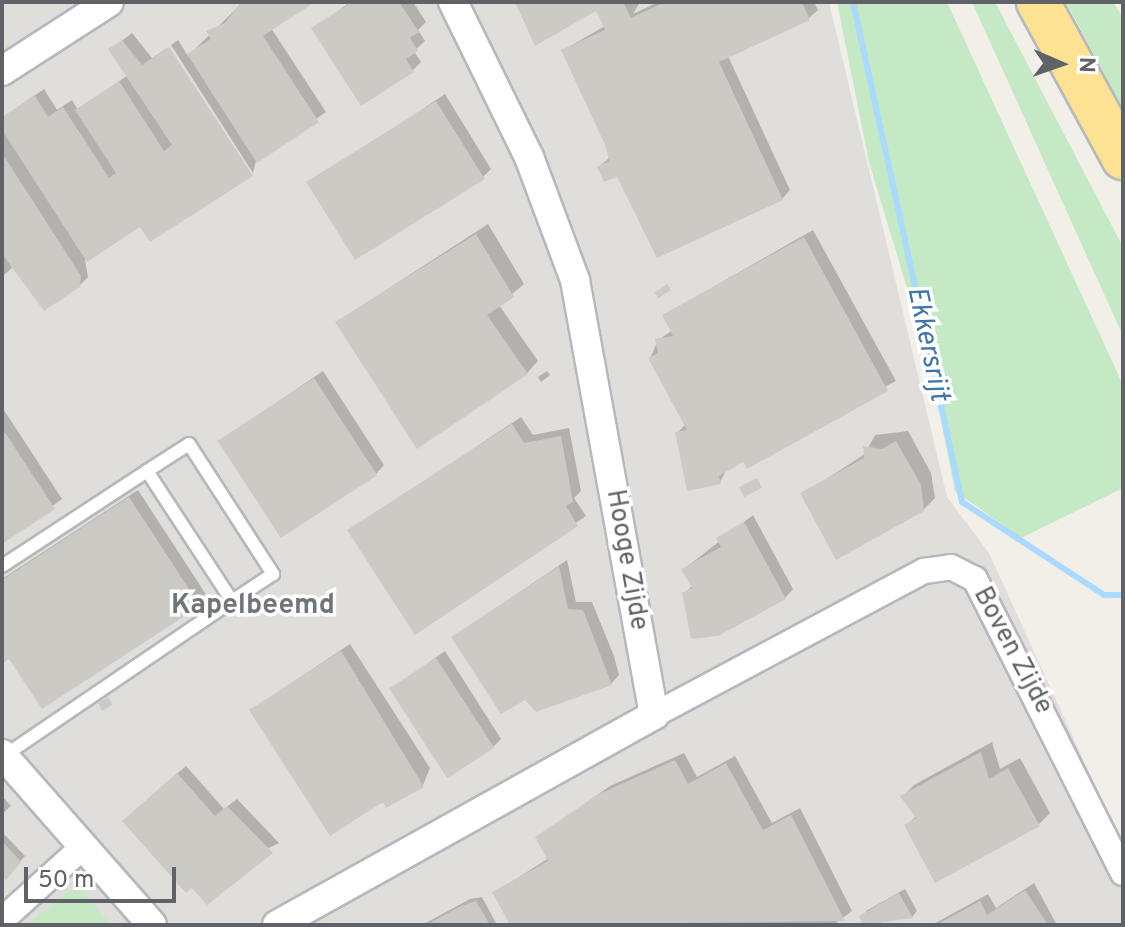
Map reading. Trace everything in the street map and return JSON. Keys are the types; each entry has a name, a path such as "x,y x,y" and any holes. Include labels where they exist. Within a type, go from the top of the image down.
{"highway":[{"path":"1038,2 1123,158"}],"street":[{"path":"2,71 109,2"},
{"name":"Hooge Zijde","path":"453,2 529,157 575,280 654,715"},
{"name":"Boven Zijde","path":"654,715 924,571 951,567 975,579 1123,873"},
{"path":"277,925 654,715"},
{"path":"3,755 152,925"},
{"path":"2,920 84,846"}],"lane":[{"path":"2,566 189,444 273,574 3,755"},
{"path":"147,471 232,601"}],"shaded area":[{"name":"Kapelbeemd","path":"2,2 829,2 947,497 989,553 1123,847 1123,925 2,925"}],"green space":[{"path":"837,2 947,2 1123,385 1123,488 1021,538 955,491 930,364 869,162"},
{"path":"972,2 995,2 1123,247 1123,336"},
{"path":"1066,2 1113,2 1123,18 1123,109"},
{"path":"77,884 111,925 29,923"}],"building":[{"path":"241,2 315,2 263,36 319,122 257,163 187,54 211,39 206,31 225,23"},
{"path":"352,2 399,2 419,32 410,38 418,51 406,59 414,72 361,106 311,28"},
{"path":"515,2 623,2 631,18 665,2 802,2 810,20 719,62 783,200 657,258 617,177 604,182 597,167 609,161 606,147 561,50 605,30 596,11 535,46"},
{"path":"122,40 142,65 169,47 253,176 150,242 140,227 87,262 2,130 2,117 35,96 48,117 63,107 109,178 116,173 75,110 119,81 164,151 172,145 108,49"},
{"path":"436,101 485,179 355,260 306,182"},
{"path":"2,153 81,276 80,287 44,311 2,254"},
{"path":"476,234 514,297 487,315 528,374 417,449 335,322"},
{"path":"804,237 888,391 747,469 743,462 719,476 721,484 687,491 675,432 687,430 648,358 658,353 655,339 673,336 662,315"},
{"path":"667,284 671,290 658,298 655,292"},
{"path":"314,378 377,475 281,538 218,441"},
{"path":"512,424 524,443 561,436 573,502 566,506 578,526 415,635 347,530"},
{"path":"2,428 55,509 2,544"},
{"path":"896,441 921,485 924,511 836,560 800,493 864,458 863,446 882,449"},
{"path":"757,478 762,488 744,497 739,487"},
{"path":"129,497 200,606 42,709 9,659 2,664 2,580"},
{"path":"744,522 786,599 718,636 691,639 682,593 692,588 681,569 721,547 716,538"},
{"path":"559,566 568,609 583,610 612,685 536,712 525,700 501,714 451,637"},
{"path":"341,651 424,787 386,808 383,802 330,836 249,710"},
{"path":"436,658 494,748 447,778 389,688"},
{"path":"108,697 113,705 103,711 98,703"},
{"path":"981,752 989,779 1008,768 1040,826 935,883 904,825 916,818 900,796"},
{"path":"675,760 688,784 726,763 763,830 791,815 845,921 510,925 492,892 548,861 535,837 599,794"},
{"path":"177,773 215,816 227,806 273,853 207,905 192,888 186,893 122,821"},
{"path":"2,841 21,862 6,880 2,876"},
{"path":"1025,890 1048,925 936,925 980,901 987,915"},
{"path":"899,893 913,918 863,925 859,916"},
{"path":"476,901 490,925 426,925 461,906"}],"waterway":[{"name":"Ekkersrijt","path":"853,2 962,502 1104,595 1123,595"}],"district":[{"name":"Kapelbeemd","path":"253,606"}]}
